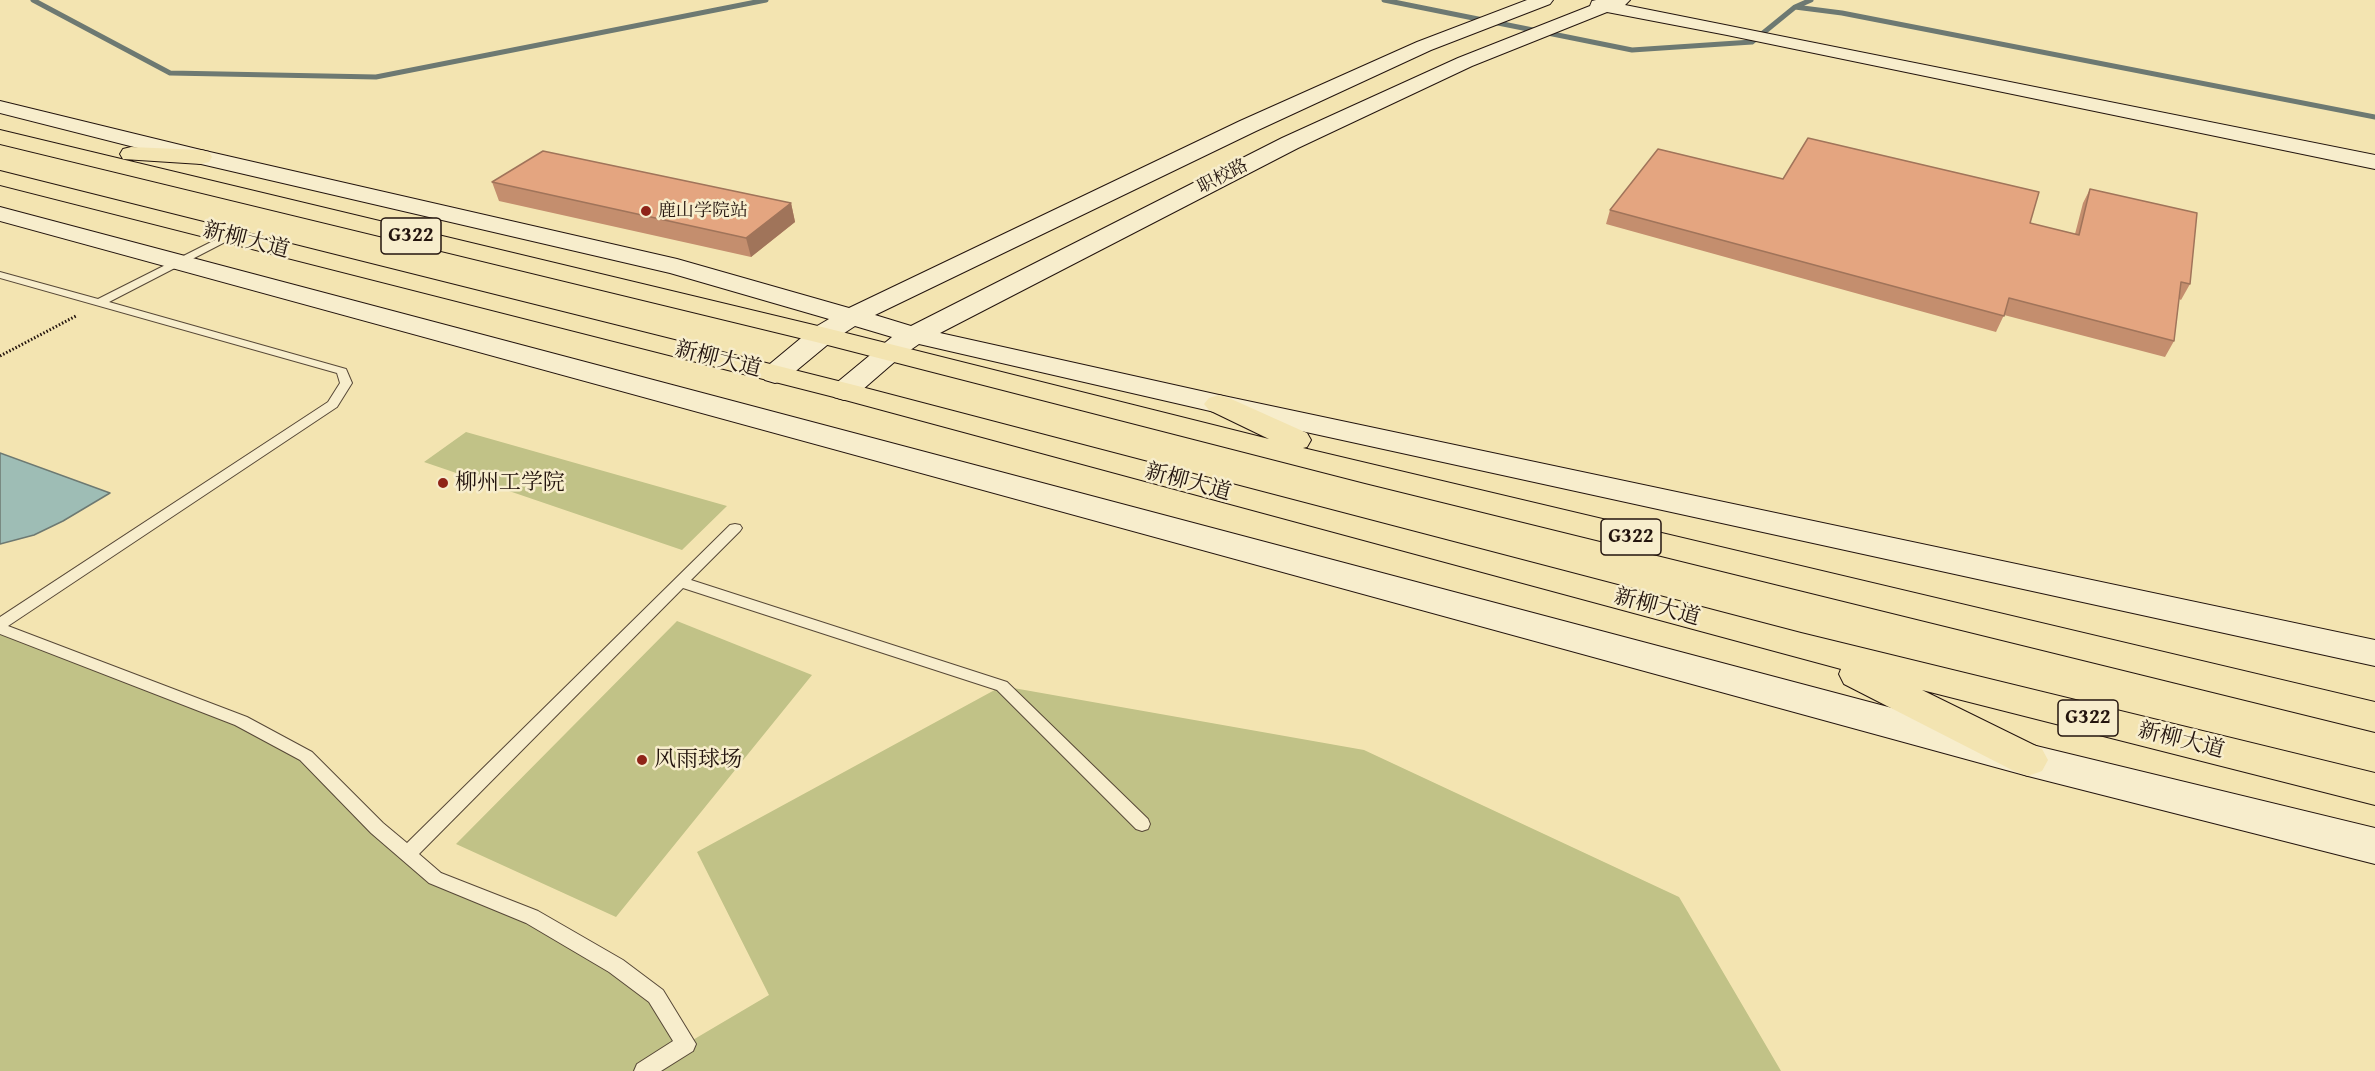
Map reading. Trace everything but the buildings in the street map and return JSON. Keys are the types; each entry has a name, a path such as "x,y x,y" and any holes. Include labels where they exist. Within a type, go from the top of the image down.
{"highway":[{"name":"新柳大道","path":"0,137 822,335 901,344 1365,473 2375,717"},
{"path":"57,152 201,157"},
{"name":"新柳大道","path":"0,178 844,391 1801,646 2375,789"},
{"path":"1219,404 1365,473"},
{"path":"1801,646 2028,760"}],"street":[{"name":"职校路","path":"775,374 822,335 853,316 1248,126 1424,46 1544,0"},
{"path":"1567,0 1607,2 1851,55 2375,162"},
{"name":"职校路","path":"844,391 901,344 1290,143 1465,62 1607,2"},
{"path":"0,107 201,157 677,267 853,316 901,344 1219,404 2375,653"},
{"path":"0,214 2028,760 2363,846"}],"lane":[{"path":"101,302 227,237"},
{"path":"0,275 342,370 346,383 333,404 0,626"},
{"path":"407,854 735,528"},
{"path":"681,582 1002,686 1142,824"},
{"path":"0,626 241,721 306,756 377,828 435,878 532,918 616,966 656,996 686,1044 644,1071"}],"path":[{"path":"0,357 101,302"}],"green space":[{"path":"466,432 727,506 682,550 424,462"},
{"name":"风雨球场","path":"677,621 812,675 616,917 456,844"},
{"path":"0,628 241,721 306,756 435,878 532,918 656,996 686,1044 769,995 697,852 1002,686 1364,750 1679,897 1781,1071 0,1071"}],"water":[{"path":"0,453 110,493 34,535 0,544"}],"waterway":[{"path":"33,0 170,73 376,77 766,0"},
{"path":"1384,0 1632,50 1752,42 1795,7"},
{"path":"1795,7 1811,0"},
{"path":"1795,7 1842,13 2375,117"}],"place":[{"name":"鹿山学院站","path":"646,211"},
{"name":"柳州工学院","path":"443,483"},
{"name":"风雨球场","path":"642,760"}]}
